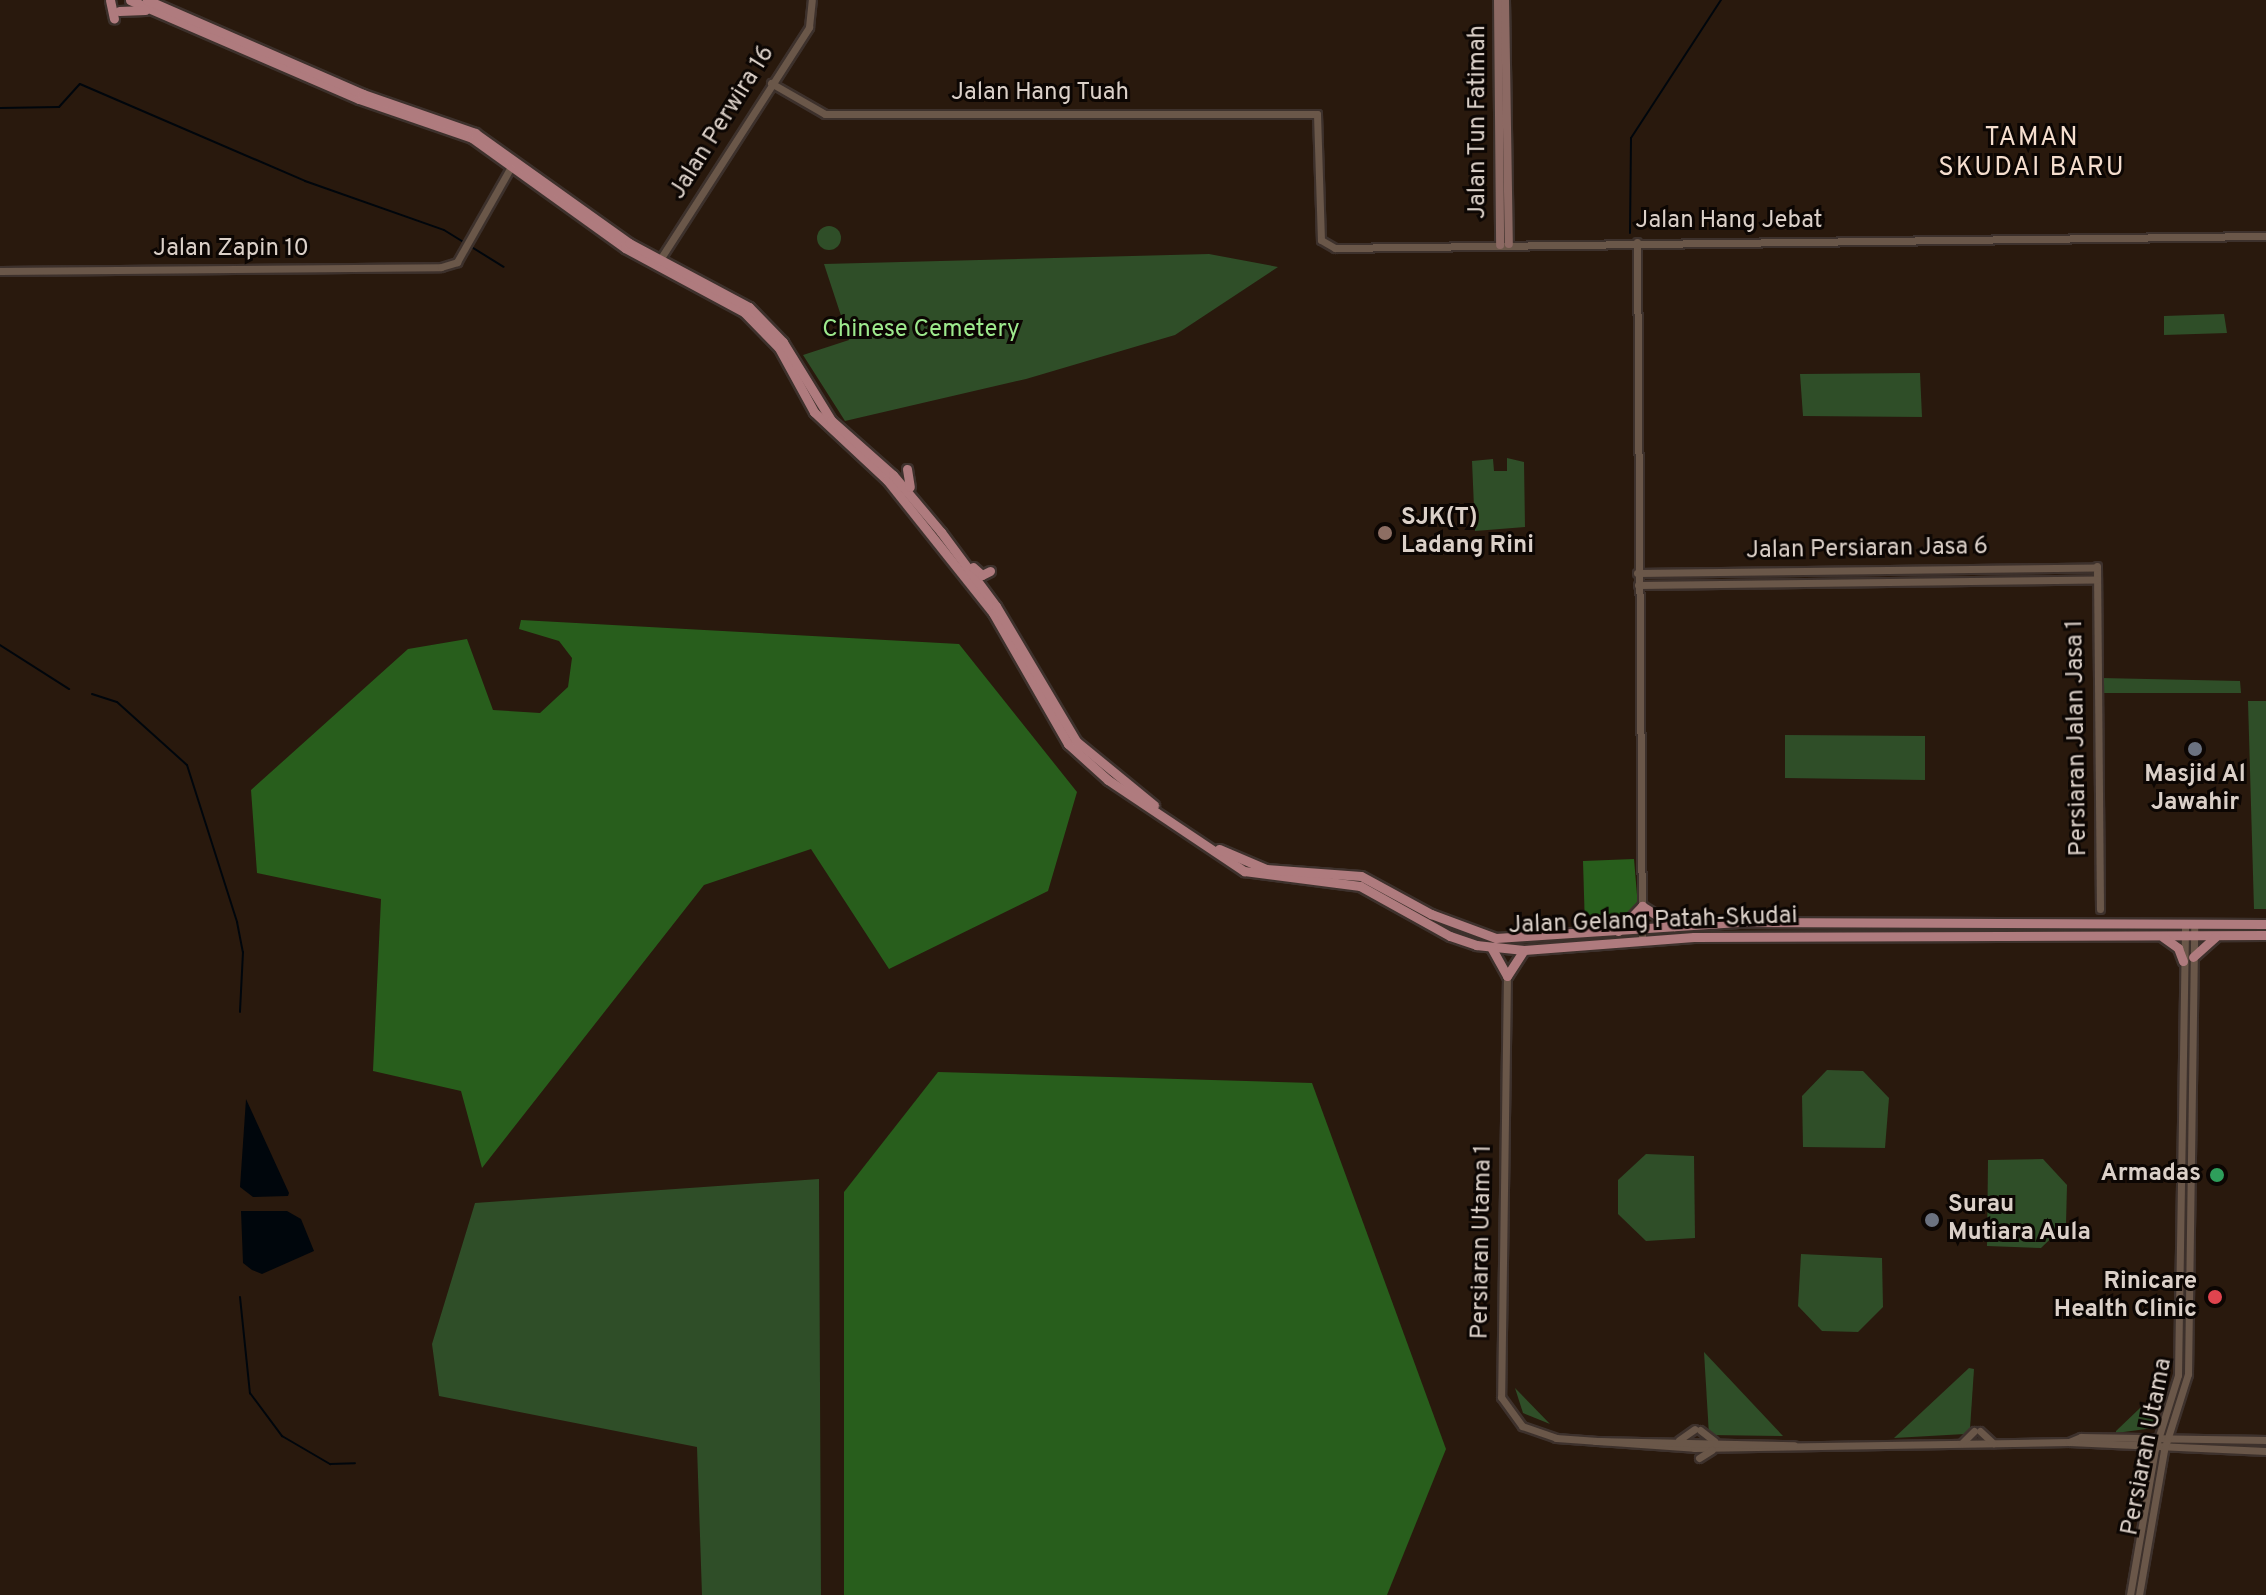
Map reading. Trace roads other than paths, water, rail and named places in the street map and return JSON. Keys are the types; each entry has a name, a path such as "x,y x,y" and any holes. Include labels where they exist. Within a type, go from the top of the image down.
{"main road":[{"path":"110,0 117,15 151,3"},
{"path":"130,0 151,3 363,94 456,125 606,228 731,304 764,329 793,368 814,412 887,480 993,613 1045,710 1062,730"},
{"name":"Jalan Tun Fatimah","path":"1498,0 1504,244"},
{"name":"Jalan Tun Fatimah","path":"1504,244 1505,0"},
{"path":"660,261 749,307 768,323 831,420 873,457 926,513"},
{"path":"873,457 893,468 906,467 905,480 996,606 1062,730"},
{"path":"948,542 980,574 990,571"},
{"name":"Jalan Gelang Patah-Skudai","path":"1062,730 1083,759 1244,871 1360,886 1450,936 1491,947 1524,950 1642,936 2266,935"},
{"name":"Jalan Gelang Patah-Skudai","path":"1062,730 1115,777 1210,844 1251,865 1361,876 1431,914 1496,938 1616,932 1642,936 1677,927 1782,922 2266,924"},
{"path":"1616,932 1642,906 1677,927"},
{"path":"1782,922 1756,930 1783,937"},
{"path":"2154,935 2171,941 2183,961"},
{"path":"2193,957 2199,947 2218,935"},
{"path":"1491,947 1507,976 1524,950"}],"street":[{"name":"Jalan Perwira 16","path":"660,261 809,27 812,0"},
{"name":"Jalan Hang Tuah","path":"771,83 825,114 1317,114"},
{"name":"Jalan Hang Jebat","path":"1317,114 1323,244 1335,248 2266,236"},
{"name":"Jalan Zapin 10","path":"0,271 441,267 459,257 513,164"},
{"path":"1618,242 1633,253 1637,267"},
{"path":"1637,242 1642,936"},
{"path":"1637,267 1641,253 1658,242"},
{"name":"Jalan Persiaran Jasa 6","path":"1637,573 2097,567"},
{"name":"Persiaran Jalan Jasa 1","path":"2097,567 2100,909"},
{"name":"Jalan Persiaran Jasa 6","path":"1638,585 2097,579"},
{"path":"2077,923 2100,909 2121,924"},
{"name":"Persiaran Utama","path":"2163,1438 2176,1415 2188,1374 2193,957 2189,923"},
{"name":"Persiaran Utama","path":"2130,1595 2152,1477 2178,1375 2183,961 2189,935"},
{"name":"Persiaran Utama 1","path":"1507,976 1501,1397 1522,1426 1539,1435 1677,1444 2069,1442 2116,1448 2266,1451"},
{"path":"2176,1415 2179,1432 2187,1439"},
{"path":"1697,1430 1717,1445 1696,1458 1677,1444 1697,1430"},
{"path":"1960,1444 1977,1431 1994,1444"},
{"name":"Persiaran Utama 1","path":"2069,1442 2081,1437 2266,1440"},
{"path":"2116,1448 2147,1453 2152,1477"},
{"name":"Persiaran Utama","path":"2139,1595 2160,1450"}],"waterway":[{"path":"1630,233 1631,138 1721,0"},
{"path":"0,108 59,107 80,84 305,181 444,230 504,267"},
{"path":"0,645 69,689"},
{"path":"92,694 117,702 187,765 237,922 243,952 240,1012"},
{"path":"240,1297 250,1393 282,1436 330,1464 355,1463"}],"place":[{"name":"SJK(T) Ladang Rini","path":"1385,533"},
{"name":"Masjid Al Jawahir","path":"2195,749"},
{"name":"Armadas","path":"2217,1175"},
{"name":"Surau Mutiara Aula","path":"1932,1220"},
{"name":"Rinicare Health Clinic","path":"2215,1297"}],"district":[{"name":"TAMAN SKUDAI BARU","path":"2032,154"}],"park label":[{"name":"Chinese Cemetery","path":"921,331"}]}
